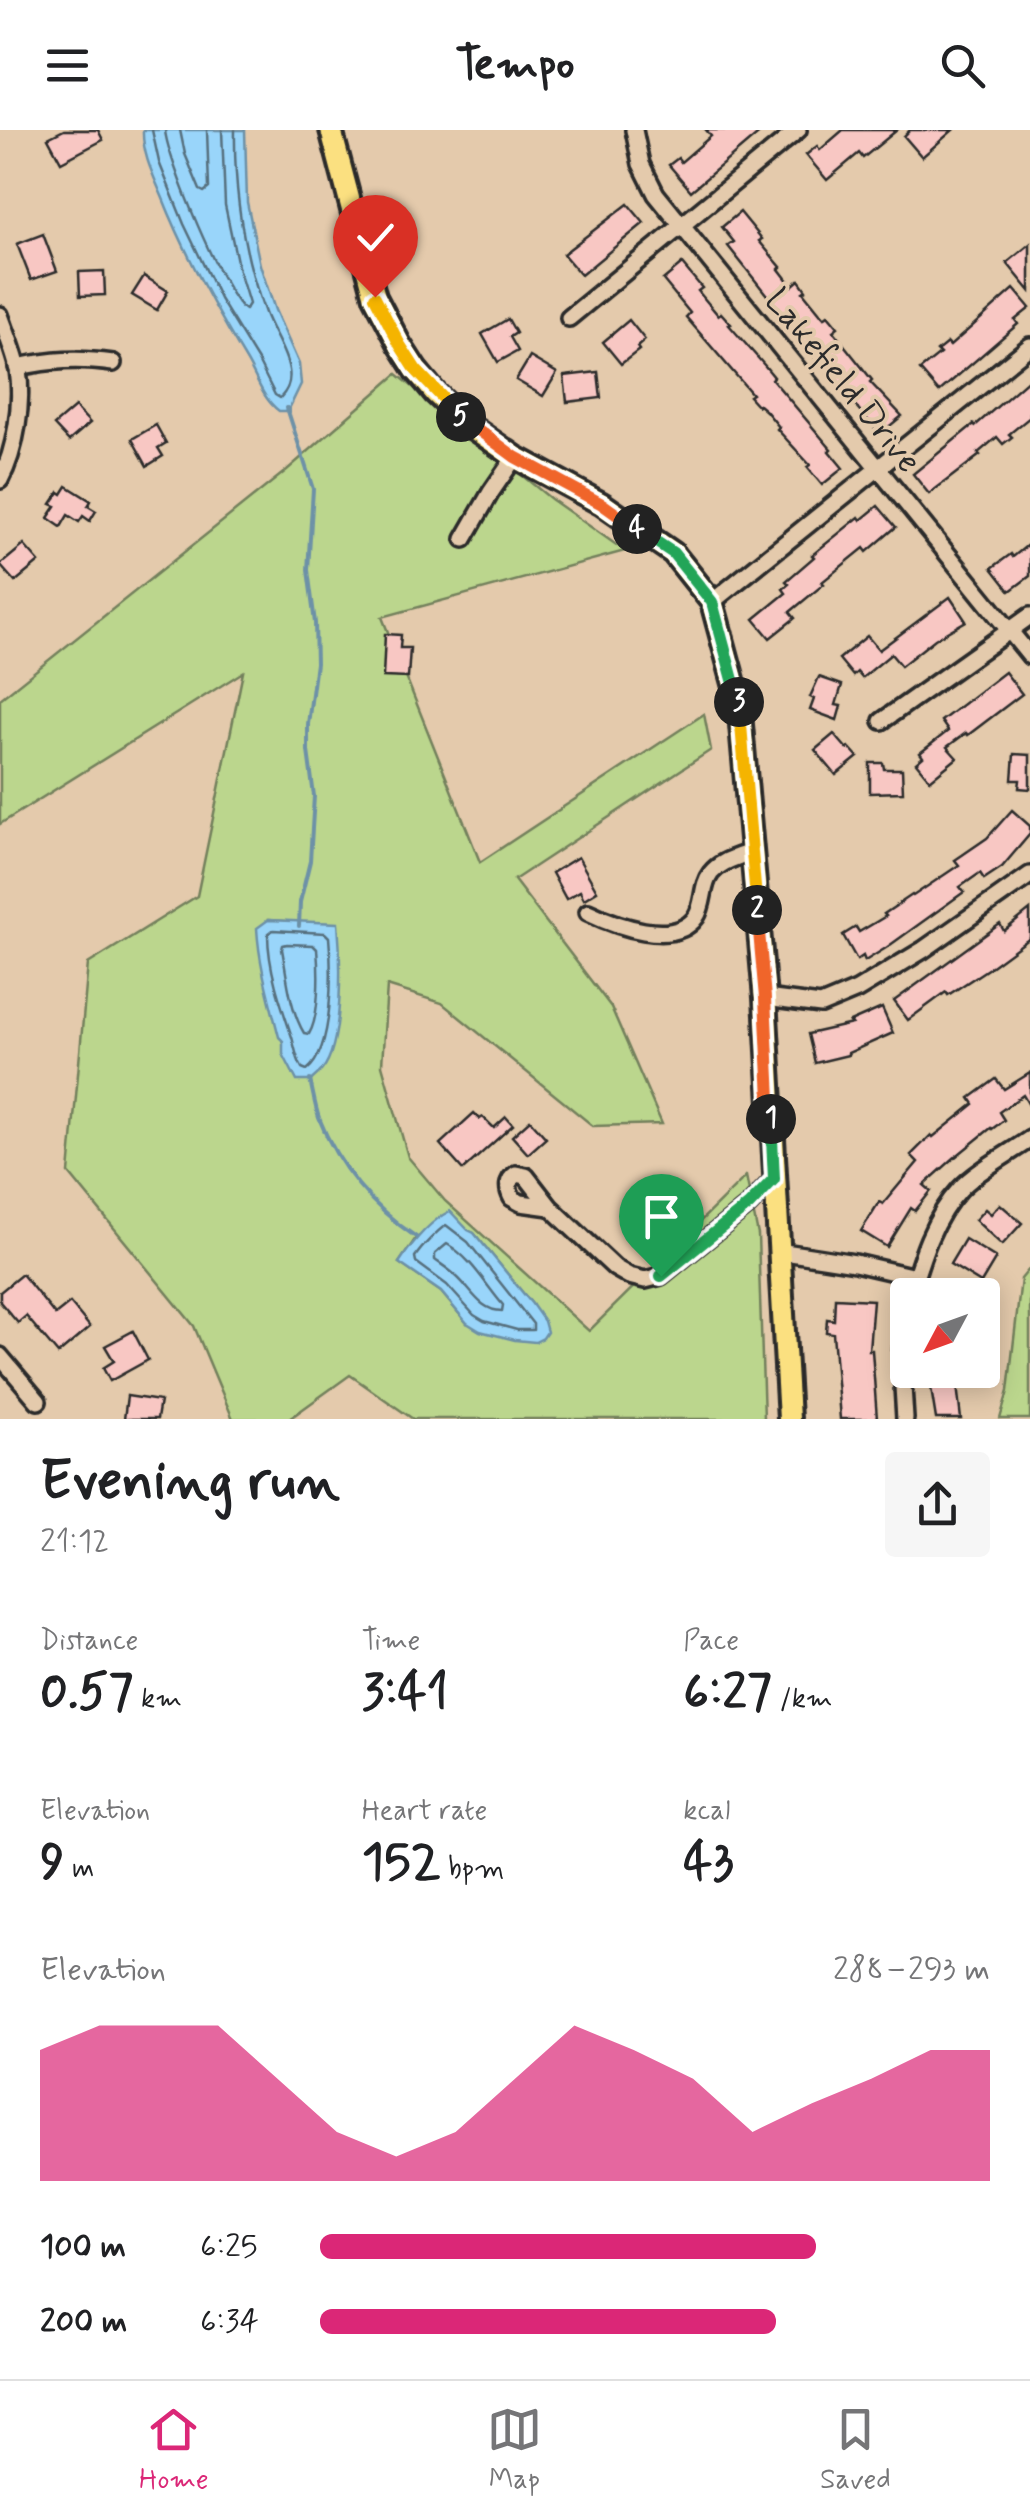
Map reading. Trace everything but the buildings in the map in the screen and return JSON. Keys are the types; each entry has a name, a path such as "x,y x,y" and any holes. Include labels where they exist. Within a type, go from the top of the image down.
{"main road":[{"path":"331,130 375,297 416,370 470,426 515,457 602,504 673,553 712,602 739,702 765,998 789,1419"}],"street":[{"name":"Lakefield Drive","path":"634,130 641,164 656,194 1030,656"},
{"path":"569,318 798,130"},
{"path":"0,315 18,368 20,398 0,480"},
{"path":"712,602 1030,346"},
{"path":"18,368 81,358 112,363"},
{"path":"464,539 515,457"},
{"path":"882,722 1030,616"},
{"path":"588,912 636,930 681,930 695,919 710,874 727,860 752,852"},
{"path":"765,998 821,1005 858,990 924,950 1030,875"},
{"path":"778,1251 915,1277 924,1248 961,1188 1030,1139"},
{"path":"550,1207 615,1268 645,1280 661,1276 749,1205 774,1179"},
{"path":"0,1356 38,1401"},
{"path":"903,1388 905,1419"}],"green space":[{"path":"397,374 551,499 625,551 382,617 480,862 704,714 711,750 514,880 611,1007 662,1124 593,1126 442,1003 387,986 382,1065 408,1157 445,1201 589,1331 746,1176 758,1235 764,1419 413,1419 350,1375 289,1419 233,1419 194,1326 69,1173 88,964 197,896 243,672 0,824 0,699 287,470","holes":["268,920 298,922 284,1054 283,1041","450,1212 474,1233 532,1304 467,1323 441,1292 399,1263 416,1238"]},
{"path":"1030,1268 1030,1419 1000,1419 1008,1391 1021,1279"}],"water":[{"path":"143,130 245,130 247,202 260,265 299,364 301,384 288,411 279,411 264,394 201,280 152,172"},
{"path":"268,920 338,923 338,1021 329,1058 311,1081 297,1081 283,1054 258,942 257,928"},
{"path":"450,1211 474,1233 532,1304 544,1321 547,1332 543,1338 535,1342 515,1340 480,1331 467,1323 441,1292 399,1263 421,1234"}],"waterway":[{"path":"287,408 313,489 308,570 316,663 308,751 314,796 310,861 300,902 299,926"},
{"path":"310,1080 319,1118 347,1170 371,1200 416,1237"}],"route":[{"path":"375,297 416,370 470,426 515,457 602,504 673,553 712,602 739,702 765,998 774,1179 749,1205 661,1276"}]}
